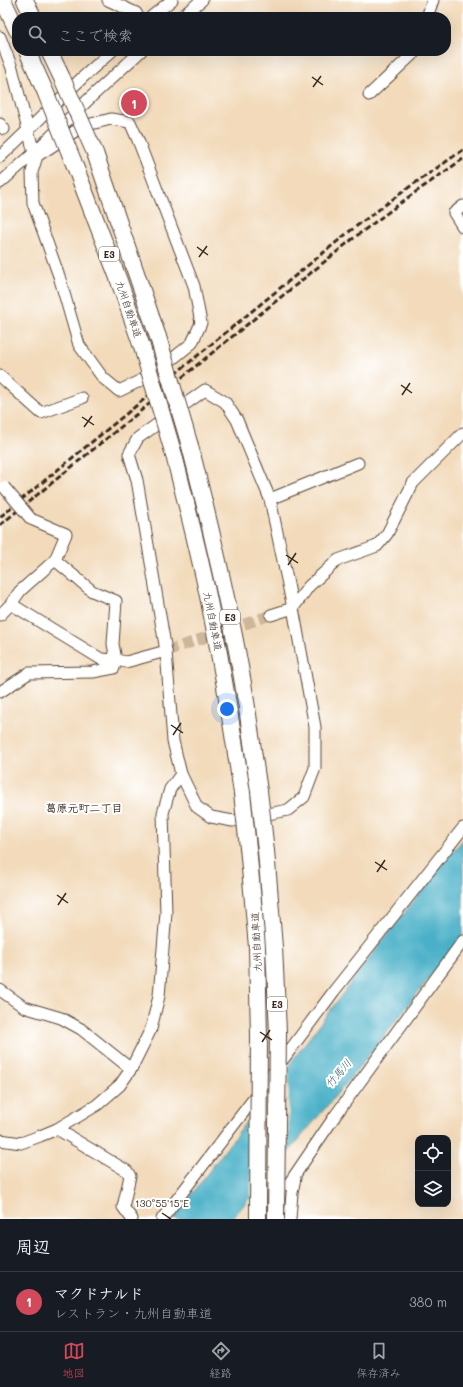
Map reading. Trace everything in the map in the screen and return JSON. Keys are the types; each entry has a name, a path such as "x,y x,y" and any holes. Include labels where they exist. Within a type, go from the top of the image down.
{"highway":[{"path":"3,0 12,19"},
{"path":"25,0 31,12"},
{"name":"九州自動車道","path":"29,56 73,161 118,278 142,347 174,455 211,610 228,701 242,793 257,947 259,1036 258,1219"},
{"name":"九州自動車道","path":"51,56 95,154 158,337 190,446 228,606 245,694 259,791 266,851 274,947 278,1032 276,1219"}],"street":[{"path":"108,0 134,12"},
{"path":"157,12 172,0"},
{"path":"188,12 202,0"},
{"path":"429,12 433,0"},
{"path":"0,37 12,68 27,132 36,155"},
{"path":"0,157 106,56"},
{"path":"0,183 36,155 83,126 111,119 130,122 194,286 201,323 192,343 154,374 119,390 103,378 79,345 59,276 32,203 32,172 36,155 91,97 136,56"},
{"path":"369,95 411,56"},
{"path":"463,206 454,214 463,227"},
{"path":"0,376 41,413 82,398"},
{"path":"205,390 226,402 237,420 270,499 293,608 315,727 315,768 304,797 288,810 233,821 211,817 197,808 181,774 173,741 166,651 137,480 129,454 138,438 205,390"},
{"path":"271,615 293,608 309,586 338,560 377,546 387,534 413,482 463,433"},
{"path":"270,499 358,463"},
{"path":"0,615 11,604 20,591 54,560 66,534 31,519 2,487"},
{"path":"0,692 29,673 93,672 114,668 116,660 113,644 116,601 92,591 54,560"},
{"path":"11,604 101,659 126,662 166,651"},
{"path":"0,1140 21,1143 57,1129 97,1105 120,1085 131,1069 151,1029 159,996 166,913 163,813 170,790 181,774"},
{"path":"162,1219 334,991 463,828"},
{"path":"288,1185 335,1116 463,941"},
{"path":"0,990 24,1006 61,1018 81,1029 131,1069"},
{"path":"57,1129 127,1171 130,1176 123,1207 132,1219"},
{"path":"290,1219 295,1176"}],"water":[{"name":"竹馬川","path":"463,840 463,935 359,1068 232,1219 173,1219 383,940 451,853"}],"pier":[{"path":"289,1063 288,1155 251,1200 252,1112"}],"tunnel":[{"path":"166,651 271,615"}],"railway":[{"path":"0,517 350,231 405,190 463,150"},
{"path":"0,525 355,237 463,159"}],"place":[{"name":"マクドナルド","path":"134,103"}],"district":[{"name":"葛原元町二丁目","path":"84,807"}]}
